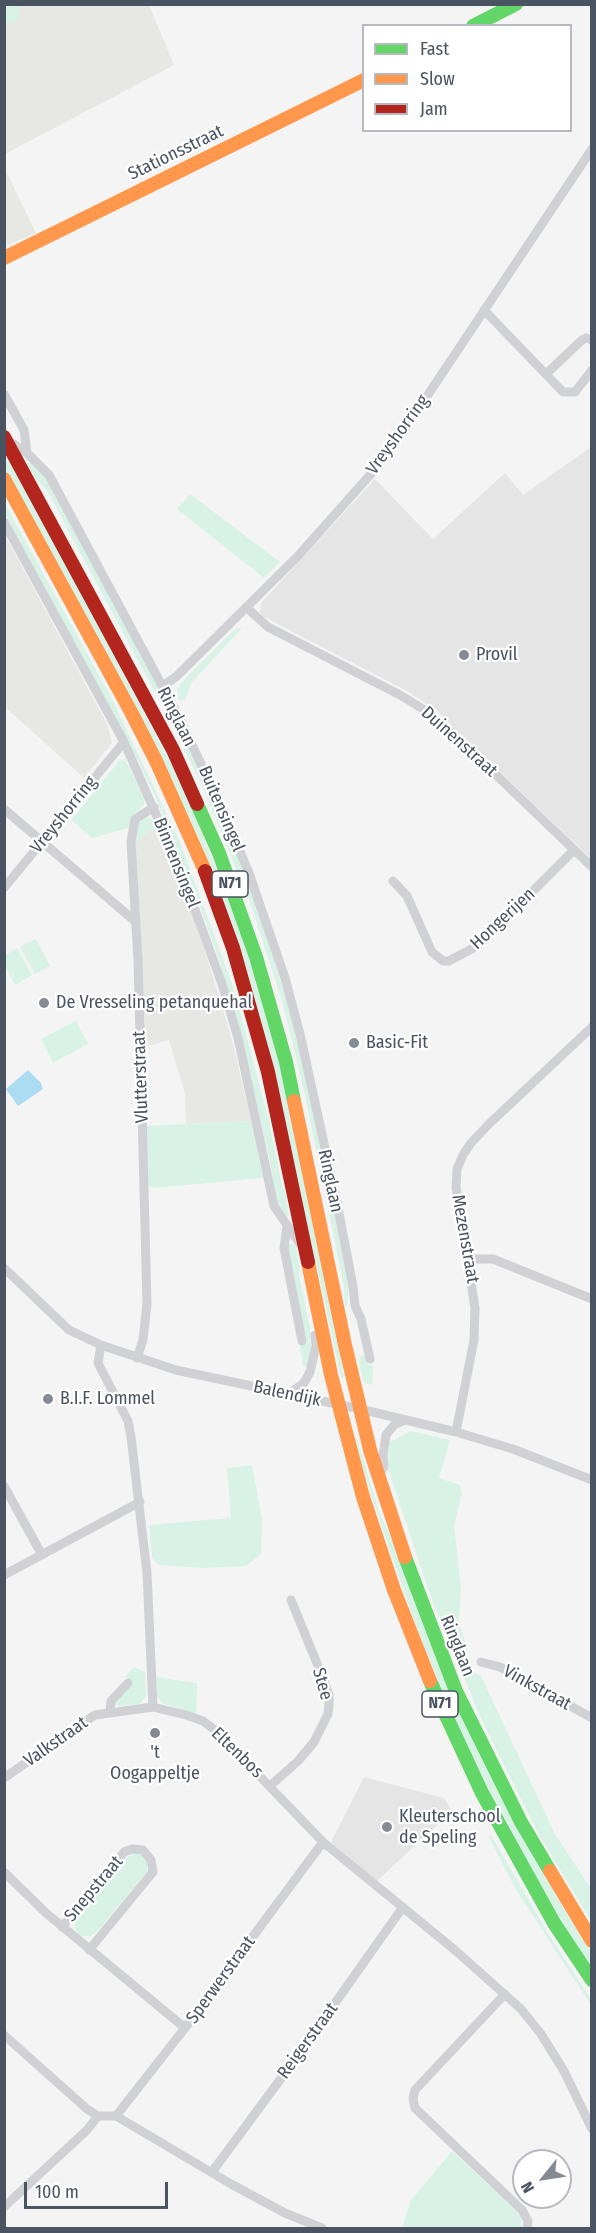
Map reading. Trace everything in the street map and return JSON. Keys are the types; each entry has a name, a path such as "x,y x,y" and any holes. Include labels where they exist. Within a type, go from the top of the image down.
{"main road":[{"path":"478,24 516,4"},
{"name":"Stationsstraat","path":"4,258 362,80"},
{"name":"Ringlaan","path":"5,438 173,750 219,853 256,957 286,1062 360,1409 379,1476 418,1595 456,1691 521,1822 591,1941"},
{"name":"Ringlaan","path":"4,479 156,761 208,879 233,948 268,1072 318,1319 339,1406 376,1539 428,1677 458,1743 509,1845 554,1923 591,1980"}],"street":[{"name":"Vreyshorring","path":"163,686 177,676 306,548 370,475 405,429 591,149"},
{"path":"484,310 563,392 575,392 591,370"},
{"path":"547,373 582,340 586,338 591,340"},
{"path":"4,394 24,430 27,453"},
{"name":"Buitensingel","path":"5,438 27,453 49,475 163,686 227,819 285,978 313,1086 345,1242 355,1305 361,1319 370,1359"},
{"name":"Binnensingel","path":"4,522 124,742 181,871 222,984 243,1058 274,1206 304,1251"},
{"name":"Duinenstraat","path":"246,607 268,627 400,694 428,712 591,867"},
{"name":"Vreyshorring","path":"4,888 124,742"},
{"name":"Vlutterstraat","path":"137,1358 143,1340 147,1304 136,922 131,855 135,819 154,807"},
{"path":"4,809 136,922"},
{"name":"Hongerijen","path":"393,882 407,896 432,952 443,961 449,961 479,945 574,850"},
{"name":"Mezenstraat","path":"456,1432 470,1365 475,1326 474,1294 456,1187 457,1169 463,1155 489,1124 591,1027"},
{"path":"287,1226 284,1248 302,1341"},
{"path":"468,1259 493,1259 591,1299"},
{"name":"Balendijk","path":"4,1268 69,1330 101,1345 192,1374 360,1409 456,1432 513,1449 591,1480"},
{"name":"Buitensingel","path":"345,1346 348,1322 355,1305"},
{"path":"289,1394 299,1389 304,1383 313,1365 316,1346 314,1327 318,1319"},
{"path":"101,1345 98,1363 128,1421 140,1502 147,1573 153,1707"},
{"path":"379,1476 384,1467 386,1435 394,1425 405,1420"},
{"path":"4,1486 42,1556"},
{"path":"4,1575 140,1502"},
{"name":"Stee","path":"270,1786 298,1761 314,1742 328,1714 326,1686 291,1600"},
{"name":"Vinkstraat","path":"481,1662 500,1667 591,1718"},
{"name":"Valkstraat","path":"110,1711 111,1701 128,1683"},
{"name":"Valkstraat","path":"4,1778 95,1715 110,1711 153,1707"},
{"name":"Eltenbos","path":"153,1707 186,1714 203,1721 216,1731 323,1842 506,1994 541,2034 564,2071 591,2129"},
{"name":"Sperwerstraat","path":"116,2116 185,2028 323,1842"},
{"name":"Snepstraat","path":"62,1927 124,1852 132,1848 143,1850 152,1860 153,1872 89,1950"},
{"name":"Snepstraat","path":"4,1872 62,1927 185,2028"},
{"name":"Reigerstraat","path":"212,2172 403,1907"},
{"path":"506,1994 415,2090 413,2098 415,2108 522,2210 528,2221 527,2229"},
{"path":"4,2035 87,2109 98,2116 116,2116 285,2213 322,2229"},
{"path":"4,2207 87,2130 98,2116"}],"shaded area":[{"path":"5,5 149,5 174,65 5,154"},
{"path":"5,169 36,233 4,246"},
{"name":"Provil","path":"591,447 591,859 436,710 409,692 264,617 260,612 262,602 375,479 433,539 505,473 523,495"},
{"path":"5,535 108,726 112,743 84,778 5,707"},
{"path":"157,827 193,915 208,961 232,1040 251,1121 186,1124 185,1094 169,1040 144,1047 135,841"},
{"name":"Kleuterschool de Speling","path":"364,1777 444,1798 452,1811 377,1881 331,1842"}],"green space":[{"path":"5,4 18,5 20,12 17,20 11,23 5,21"},
{"path":"4,459 12,464 183,787 239,926 280,1067 345,1379 341,1377 250,988 69,583 5,468"},
{"path":"26,463 31,463 46,478 185,735 219,808 249,882 288,1004 312,1103 349,1284 345,1307 344,1287 306,1100 283,1004 251,905 201,783 163,707 46,489 37,481"},
{"path":"190,494 280,562 264,578 177,509"},
{"path":"4,502 111,697 180,842 235,992 269,1121 285,1192 289,1215 287,1217 278,1204 235,1014 219,959 197,898 140,765 5,514"},
{"path":"243,627 192,682 185,700 179,701 177,689 183,681 234,630"},
{"path":"125,759 144,799 144,805 132,816 129,828 92,838 71,820 120,760"},
{"path":"147,816 154,821 157,827 135,841 136,823"},
{"path":"36,939 50,966 35,974 20,947"},
{"path":"17,948 32,975 15,985 5,966 5,955"},
{"path":"76,1021 88,1044 53,1063 41,1039"},
{"path":"251,1121 263,1178 154,1188 148,1186 146,1126"},
{"path":"292,1243 295,1245 300,1268 299,1275 310,1328 311,1349 307,1367 303,1366 300,1345 307,1343 287,1249"},
{"path":"365,1353 368,1365 373,1365 372,1385 364,1383 359,1362 360,1357"},
{"path":"411,1431 450,1440 439,1478 460,1485 462,1494 454,1526 461,1586 459,1624 466,1643 470,1671 481,1676 555,1834 591,1889 591,1921 538,1833 483,1723 431,1598 387,1466 390,1442"},
{"path":"352,1438 357,1438 379,1512 557,1897 591,1952 591,1968 553,1907 484,1782 420,1639"},
{"path":"252,1465 262,1519 261,1554 246,1566 203,1568 159,1565 152,1558 149,1525 231,1518 227,1468"},
{"path":"134,1667 145,1672 146,1696 140,1704 117,1706 115,1702 132,1683 125,1677"},
{"path":"156,1677 197,1683 196,1714 162,1703 157,1696"},
{"path":"491,1835 549,1935 591,1999 591,2005 515,1888 489,1838"},
{"path":"135,1853 142,1855 147,1861 147,1872 95,1934 81,1936 75,1929 75,1918 124,1859"},
{"path":"452,2151 514,2209 521,2217 522,2228 402,2228 411,2200"}],"water":[{"path":"28,1070 41,1083 43,1089 18,1106 6,1089"}],"traffic: fast":[{"path":"477,24 516,4"},
{"path":"197,804 219,853 256,957 286,1062 294,1101"},
{"path":"405,1557 456,1691 521,1822 550,1871"},
{"path":"430,1681 482,1793 554,1923 592,1980"}],"traffic: slow":[{"path":"4,258 362,81"},
{"path":"4,479 131,712 156,761 205,871"},
{"path":"294,1101 345,1345 370,1450 405,1557"},
{"path":"308,1262 331,1375 363,1497 394,1590 430,1681"},
{"path":"550,1871 592,1941"}],"traffic: jam":[{"path":"4,437 173,750 197,804"},
{"path":"205,871 233,948 268,1072 308,1262"}],"place":[{"name":"Provil","path":"464,655"},
{"name":"De Vresseling petanquehal","path":"44,1003"},
{"name":"Basic-Fit","path":"354,1043"},
{"name":"B.I.F. Lommel","path":"48,1399"},
{"name":"'t Oogappeltje","path":"155,1733"},
{"name":"Kleuterschool de Speling","path":"387,1827"}]}
